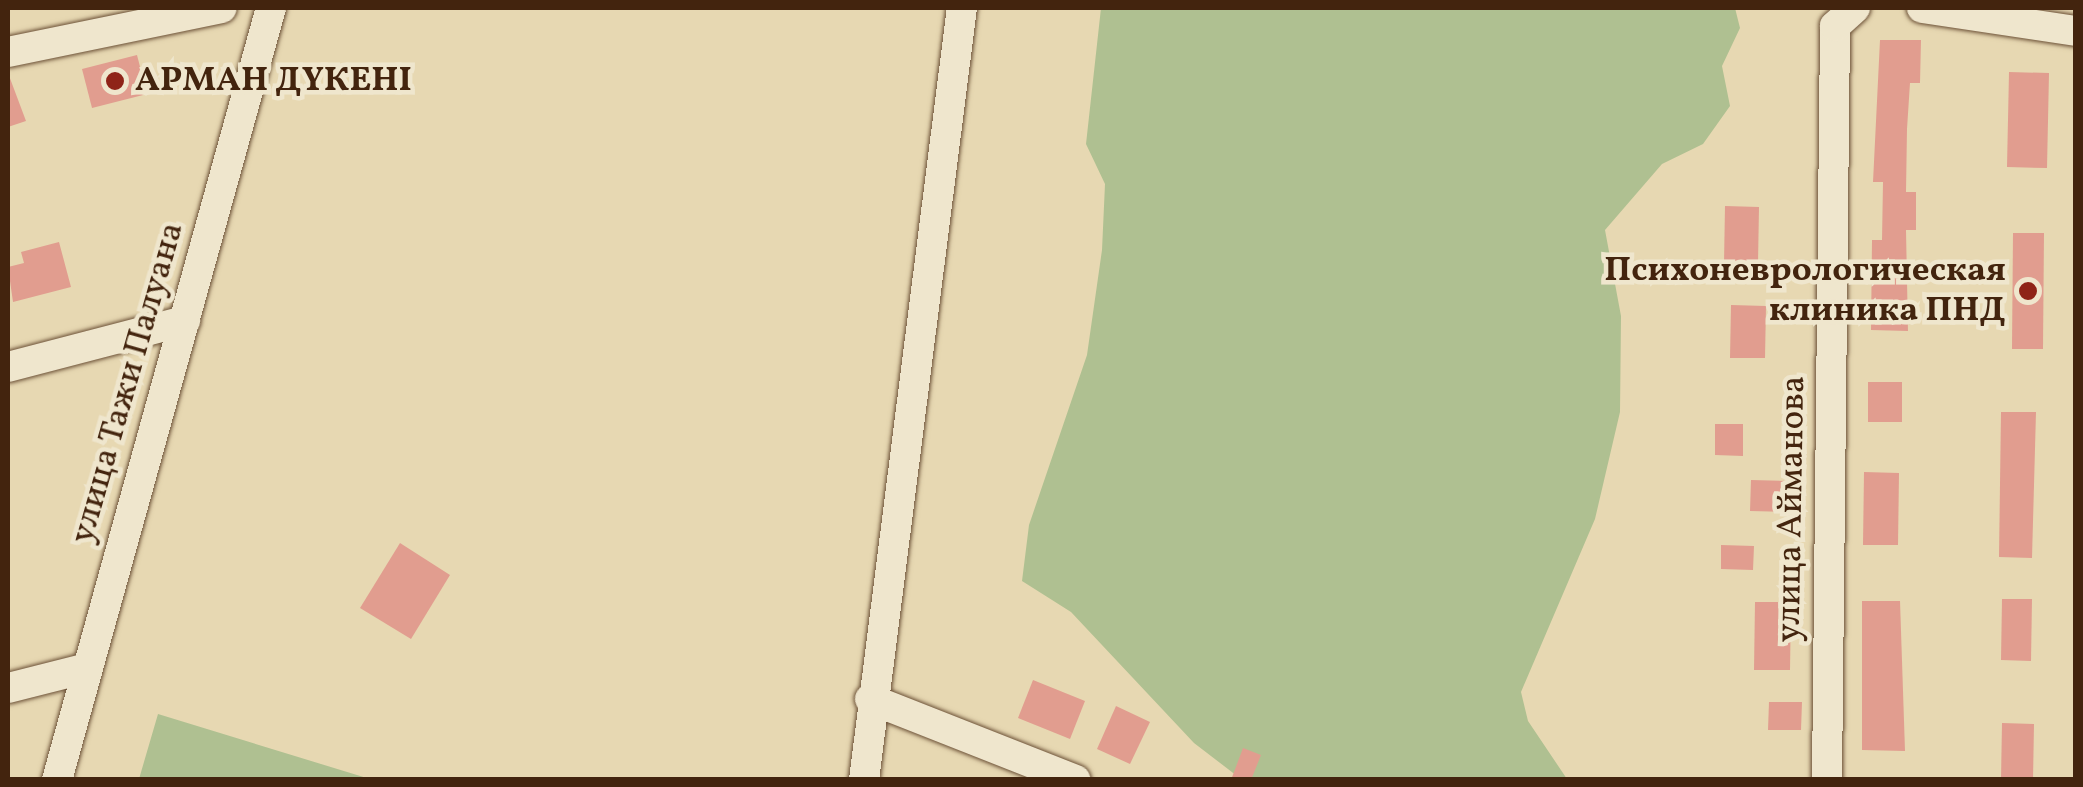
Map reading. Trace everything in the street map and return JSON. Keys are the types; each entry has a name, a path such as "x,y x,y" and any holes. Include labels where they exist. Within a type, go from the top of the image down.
{"street":[{"path":"8,52 222,8"},
{"name":"улица Тажи Палуана","path":"56,780 271,8"},
{"path":"864,780 870,699 962,8"},
{"name":"улица Айманова","path":"1827,780 1835,26 1855,8"},
{"path":"1922,8 2076,31"},
{"path":"8,367 184,321"},
{"path":"8,688 87,668"},
{"path":"870,699 1076,780"}],"green space":[{"path":"1101,8 1735,8 1740,28 1722,66 1730,106 1703,144 1662,164 1605,230 1621,316 1620,412 1595,519 1521,692 1528,721 1567,779 1241,779 1194,743 1071,612 1022,581 1029,525 1087,355 1102,250 1105,184 1086,144"},
{"path":"158,714 321,764 370,779 139,779"}],"building":[{"path":"1880,40 1921,40 1920,83 1910,83 1907,129 1906,192 1916,192 1916,230 1906,230 1908,331 1871,330 1872,240 1882,240 1883,182 1873,182"},
{"name":"АРМАН ДҮКЕНІ","path":"137,55 147,94 92,108 82,69"},
{"path":"2009,72 2049,73 2047,168 2007,167"},
{"path":"8,73 26,121 8,127"},
{"path":"1725,206 1759,207 1758,264 1724,264"},
{"name":"Психоневрологическая клиника ПНД","path":"2013,233 2044,233 2043,349 2012,349"},
{"path":"59,242 71,287 13,302 8,267 24,263 21,252"},
{"path":"1731,305 1766,306 1765,358 1730,358"},
{"path":"1868,382 1902,382 1902,422 1868,422"},
{"path":"2001,412 2036,412 2032,558 1999,557"},
{"path":"1715,424 1743,424 1743,456 1715,455"},
{"path":"1864,472 1899,473 1898,545 1863,545"},
{"path":"1751,480 1791,481 1791,512 1750,511"},
{"path":"400,543 450,575 411,639 360,608"},
{"path":"1721,545 1754,546 1753,570 1721,569"},
{"path":"2002,599 2032,599 2031,661 2001,660"},
{"path":"1862,601 1900,601 1905,751 1862,750"},
{"path":"1755,602 1791,602 1790,670 1754,670"},
{"path":"1033,680 1085,701 1070,739 1018,718"},
{"path":"1769,702 1802,702 1801,730 1768,730"},
{"path":"1116,706 1150,722 1130,764 1097,749"},
{"path":"2002,723 2034,724 2033,780 2001,780"},
{"path":"1243,748 1261,755 1251,780 1231,780"}],"place":[{"name":"АРМАН ДҮКЕНІ","path":"115,81"},
{"name":"Психоневрологическая клиника ПНД","path":"2028,291"}]}
